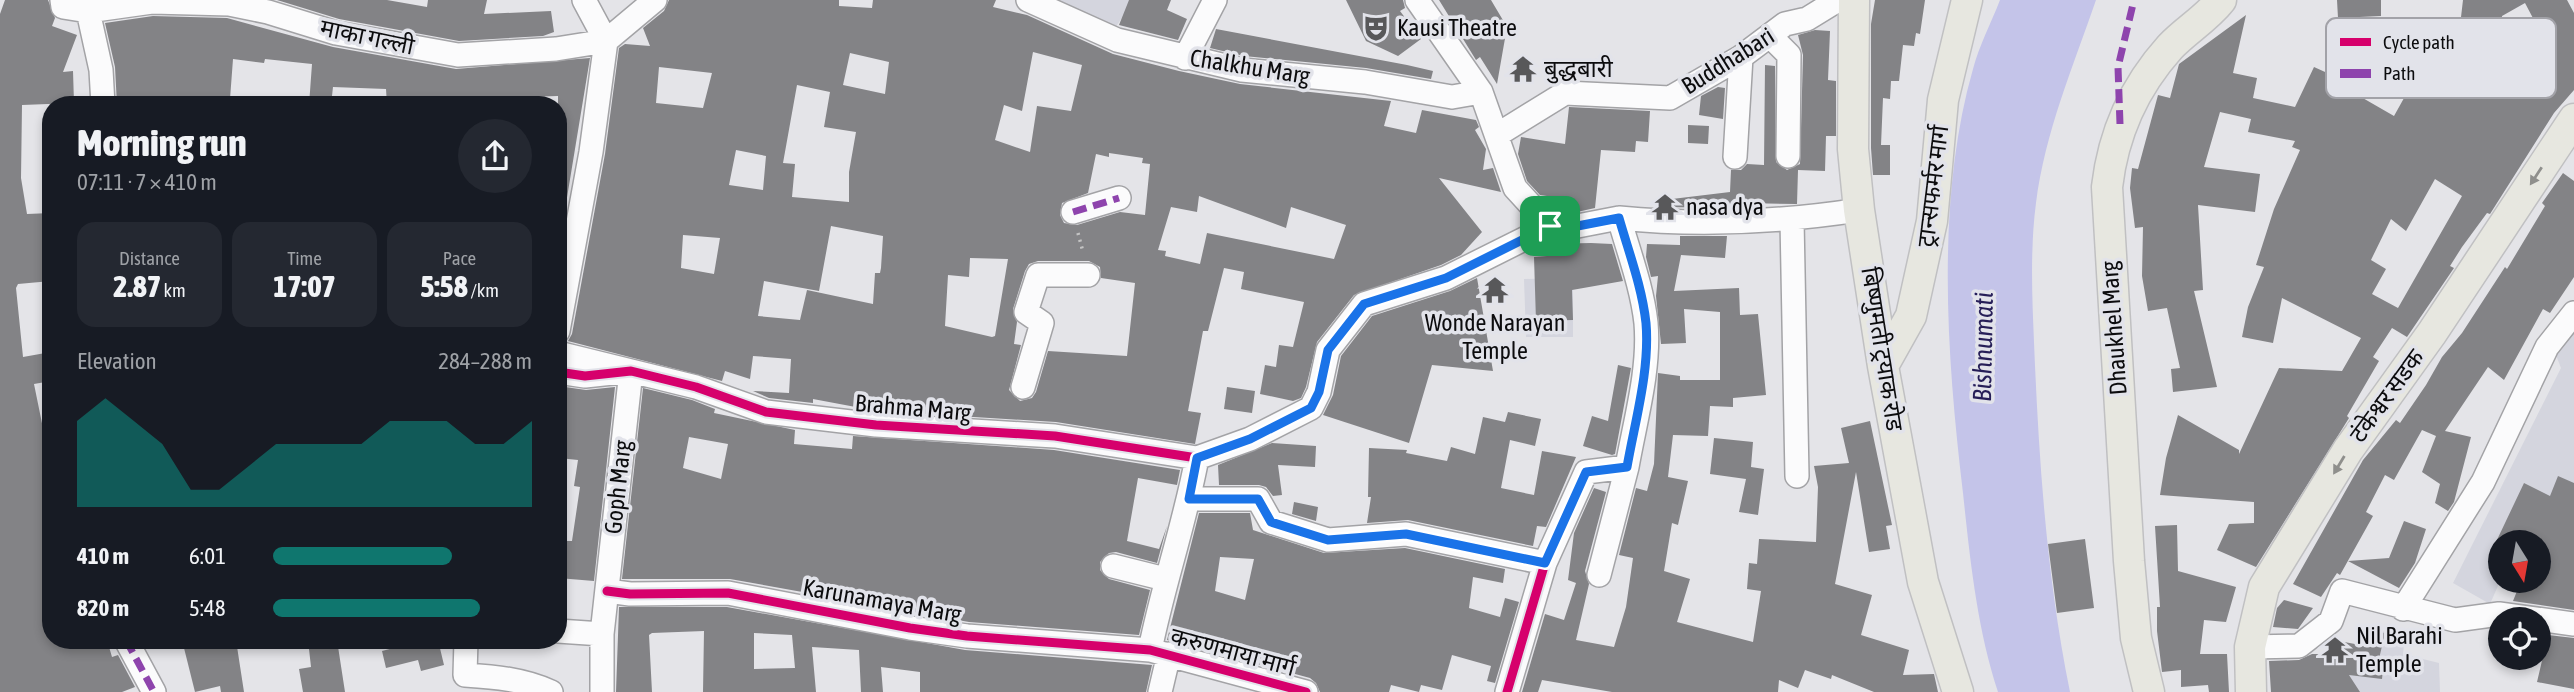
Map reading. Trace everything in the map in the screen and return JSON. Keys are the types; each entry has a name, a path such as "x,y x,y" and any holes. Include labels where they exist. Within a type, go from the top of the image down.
{"main road":[{"name":"बिष्णुमती ट्रयाक रोड","path":"1854,0 1853,149 1859,210 1883,366 1923,582 1958,692"},
{"name":"ट्रान्सफर्मर मार्ग","path":"1883,366 1911,316 1932,221 1943,100 1967,0"},
{"name":"Dhaukhel Marg","path":"2150,692 2136,638 2129,561 2107,187 2111,152 2120,124 2148,75 2171,46 2208,16 2221,0"},
{"name":"टंकेश्वर सडक","path":"2251,692 2250,647 2264,587 2348,450 2432,333 2574,119"}],"street":[{"path":"62,0 63,7 88,11 101,70 102,96"},
{"path":"567,282 591,152 606,41 584,0"},
{"path":"606,41 655,0"},
{"name":"Chalkhu Marg","path":"1028,0 1117,40 1242,70 1365,82 1452,97 1481,92"},
{"path":"1185,58 1214,0"},
{"path":"1417,0 1481,92 1515,188 1550,226 1562,229 1619,218 1724,223 1792,220 1859,210"},
{"name":"Buddhabari","path":"1497,135 1565,93 1670,98 1741,57 1771,37 1785,23 1807,19 1838,0"},
{"name":"माका गल्ली","path":"88,11 152,2 274,6 336,33 458,55 556,49 606,41"},
{"path":"1771,37 1789,55 1788,156"},
{"path":"1735,157 1741,57"},
{"path":"1073,212 1119,198"},
{"path":"1599,575 1627,467 1644,367 1646,324 1638,280 1619,218"},
{"path":"1792,220 1797,476"},
{"path":"1160,692 1159,652 1165,579 1189,499 1197,458 1250,439 1311,408 1319,392 1328,350 1364,304 1446,278 1550,226"},
{"path":"1023,387 1042,323 1026,312 1038,275 1088,275"},
{"path":"2403,609 2483,482 2547,347 2574,313"},
{"path":"567,355 631,371"},
{"path":"567,373 585,376 631,371"},
{"name":"Brahma Marg","path":"631,371 696,387 766,412 876,425 1055,436 1197,458"},
{"name":"Goph Marg","path":"602,692 602,634 631,371"},
{"path":"1507,692 1545,563 1586,472 1627,467"},
{"path":"1189,499 1258,499 1271,522 1328,540 1406,534 1545,563"},
{"path":"1113,566 1165,579"},
{"name":"Karunamaya Marg","path":"607,591 630,594 728,593 933,632 1159,652"},
{"path":"2250,647 2299,646 2331,621 2342,591 2403,609 2455,620 2499,614 2574,624"},
{"path":"567,632 602,634"},
{"path":"131,649 154,692"},
{"path":"466,649 464,683 508,678 534,684 551,692"},
{"name":"करुणमाया मार्ग","path":"1159,652 1306,692"}],"path":[{"path":"1073,212 1088,275"}],"shaded area":[{"path":"1046,0 1134,0 1115,28"},
{"path":"1573,278 1573,337 1526,337 1524,279"},
{"path":"2574,312 2574,517 2527,517 2521,530 2488,530 2488,593 2495,593 2490,604 2453,583 2561,368 2552,345"},
{"path":"2362,626 2405,636 2403,654 2439,663 2440,692 2315,692 2349,665"}],"water":[{"name":"Bishnumati","path":"2000,0 2096,0 2046,151 2036,203 2033,243 2033,326 2042,489 2056,611 2070,692 1998,692 1975,593 1957,441 1948,280 1953,172 1973,69"}],"building":[{"path":"5,0 48,0 55,18 52,26 77,35 63,72 73,71 74,96 42,96 42,104 22,105 21,178 27,214 42,213 42,282 18,284 16,288 23,357 42,354 42,383 34,384 42,423 42,649 110,649 112,657 118,655 135,687 122,692 0,692 0,14"},
{"path":"277,0 387,0 427,7 428,0 487,0 484,14 551,11 554,32 543,36 459,41 339,19"},
{"path":"669,0 839,0 839,6 872,8 873,0 996,0 993,7 1027,15 1113,54 1179,71 1240,84 1391,101 1384,126 1416,133 1422,110 1476,120 1479,127 1475,130 1486,149 1483,170 1493,168 1501,192 1439,178 1482,232 1461,255 1441,265 1354,295 1317,342 1306,387 1301,398 1293,401 1260,394 1265,365 1276,367 1279,345 1293,347 1304,302 1241,289 1244,272 1224,268 1208,331 1203,331 1188,411 1201,413 1195,444 1056,422 877,411 813,399 813,403 769,398 753,391 789,393 791,359 753,356 750,379 725,371 722,381 568,341 572,334 605,154 619,48 625,44 650,46 643,28 664,11","holes":["1033,52 1082,65 1071,111 1037,106 1030,152 995,140 1004,105 1022,111","850,53 889,62 885,94 843,85","659,67 712,73 703,108 656,103","797,85 830,92 824,127 856,132 849,172 849,202 792,197 795,164 783,163","736,150 766,156 763,190 729,185","1096,154 1143,158 1142,163 1150,164 1145,215 1120,212 1077,225 1064,223 1060,215 1062,203 1088,193","1199,196 1286,228 1291,207 1346,225 1334,259 1207,233 1200,264 1165,256 1166,251 1158,250 1171,207 1197,212","831,226 883,236 881,268 880,273 875,273 873,304 807,290 800,320 758,316 764,281 819,291","683,235 720,238 714,274 681,268","970,258 1008,259 995,336 945,326 948,275 969,277","1038,261 1089,261 1100,267 1101,278 1135,283 1127,356 1048,351 1036,392 1032,398 1020,401 1009,390 1021,345 1014,344 1017,322 1013,309 1025,271 1029,264"]},
{"path":"1129,0 1171,0 1167,10 1187,19 1178,40 1119,25"},
{"path":"1346,0 1403,0 1405,8 1400,11 1421,39 1398,56 1366,41"},
{"path":"1439,0 1491,0 1507,27 1497,84 1480,57 1476,60"},
{"path":"1875,0 1925,0 1920,34 1916,33 1914,46 1903,45 1899,81 1891,81 1890,99 1883,98 1881,145 1890,145 1890,175 1873,175 1871,24"},
{"path":"2337,0 2381,0 2381,16 2338,18"},
{"path":"2463,0 2567,0 2574,13 2574,90 2554,113 2490,214 2487,213 2462,247 2450,266 2454,268 2407,337 2392,328 2373,357 2379,361 2347,416 2349,418 2256,567 2217,550 2229,524 2254,523 2254,502 2160,495 2166,458 2178,415 2239,450 2239,454 2279,368 2342,371 2361,338 2282,298 2273,343 2242,337 2248,307 2264,267 2256,265 2274,209 2300,150 2292,147 2295,141 2248,132 2251,119 2220,112 2204,167 2260,174 2255,212 2198,205 2203,290 2194,291 2217,387 2173,392 2171,369 2180,368 2167,308 2148,311 2142,276 2143,227 2135,228 2130,188 2132,168 2138,169 2158,95 2170,98 2179,64 2246,15 2233,73 2257,78 2253,98 2295,107 2314,67 2326,72 2326,98 2363,98 2394,116 2404,98 2556,98 2556,18 2533,18 2525,3 2502,18 2461,18","holes":["2435,179 2462,196 2398,308 2372,294 2386,269 2371,260 2391,219 2406,231"]},
{"path":"153,16 227,18 333,47 456,69 590,58 567,197 567,96 386,96 386,89 333,87 332,96 310,96 312,64 233,59 230,96 117,96 115,67 105,23"},
{"path":"1216,29 1433,71 1431,79 1366,68 1244,56 1210,48"},
{"path":"1815,30 1830,31 1828,80 1836,81 1836,136 1826,136 1825,171 1798,170 1797,204 1743,203 1736,208 1659,207 1658,204 1672,199 1730,192 1731,170 1741,170 1747,164 1764,165 1765,65 1775,66 1776,162 1787,170 1800,164 1803,55 1798,35"},
{"path":"1718,87 1725,88 1723,119 1699,115 1701,96"},
{"path":"1569,107 1650,111 1648,142 1636,141 1635,152 1601,150 1595,208 1577,212 1554,210 1547,202 1547,196 1540,195 1527,181 1518,154 1521,137 1565,144"},
{"path":"1688,125 1709,126 1708,144 1688,143"},
{"path":"2563,173 2574,181 2574,277 2550,313 2543,309 2504,380 2488,367 2445,431 2471,437 2454,502 2448,511 2435,503 2440,484 2422,472 2436,436 2422,430 2394,480 2385,475 2366,512 2373,516 2340,575 2337,573 2321,597 2293,584 2363,460 2396,420 2400,423 2442,357 2462,333 2505,267 2507,269 2545,206 2542,203"},
{"path":"1680,236 1727,236 1725,258 1681,255 1674,291 1739,288 1740,315 1758,314 1766,395 1733,398 1733,407 1710,406 1708,436 1673,435 1668,477 1688,481 1678,525 1672,523 1664,571 1690,579 1677,622 1753,642 1761,591 1747,589 1749,563 1757,564 1759,539 1816,542 1818,487 1814,466 1849,463 1841,428 1870,421 1892,525 1886,526 1890,549 1869,552 1856,472 1835,584 1872,595 1861,635 1909,650 1903,675 1934,674 1938,692 1874,692 1832,675 1831,679 1805,670 1798,688 1779,680 1778,692 1612,692 1542,680 1538,692 1522,692 1545,614 1564,620 1576,583 1568,580 1574,533 1594,488 1606,492 1585,571 1589,584 1576,640 1614,647 1626,607 1633,558 1619,555 1636,488 1647,491 1654,464 1658,373 1680,376 1680,380 1720,380 1720,312 1684,309 1686,343 1661,344 1656,296 1658,276 1651,277 1646,257 1647,244 1680,245"},
{"path":"1547,244 1612,244 1623,281 1572,290 1573,320 1536,321 1534,257 1547,256"},
{"path":"1477,278 1493,371 1432,365 1409,443 1323,415 1333,395 1341,356 1372,316 1450,291"},
{"path":"1618,365 1631,368 1615,454 1612,455 1583,446 1592,416 1608,421"},
{"path":"567,387 586,390 615,387 594,581 567,579 567,541 572,541 580,487 574,486 578,460 567,459"},
{"path":"1227,387 1255,391 1252,413 1224,409"},
{"path":"643,388 692,400 715,409 714,413 795,430 794,444 852,449 853,436 1054,450 1180,470 1177,485 1138,478 1127,541 1159,549 1167,526 1157,563 1116,552 1109,553 1100,562 1100,570 1109,579 1150,590 1139,635 969,622 730,579 622,579","holes":["689,437 728,444 721,479 683,468"]},
{"path":"1508,412 1541,419 1535,446 1510,440 1501,488 1534,495 1542,451 1576,457 1546,527 1537,526 1533,546 1408,520 1367,523 1371,497 1368,497 1369,448 1407,450 1406,453 1447,461 1451,447 1475,454 1483,417 1505,422"},
{"path":"1714,438 1753,442 1751,467 1764,469 1758,515 1739,512 1746,479 1710,474"},
{"path":"1272,443 1316,446 1315,467 1278,465 1282,495 1273,496 1266,487 1259,485 1219,485 1218,465"},
{"path":"2558,476 2574,483 2574,610 2513,601 2516,593 2552,593 2552,530 2502,530 2524,483 2550,496"},
{"path":"1294,502 1318,507 1316,521 1292,514"},
{"path":"1199,513 1250,513 1253,530 1324,553 1405,548 1505,569 1503,583 1473,577 1469,608 1500,617 1505,598 1519,602 1495,683 1487,681 1491,666 1452,655 1442,690 1421,685 1419,692 1391,685 1389,692 1320,692 1310,678 1167,640","holes":["1220,557 1254,559 1245,600 1215,591"]},
{"path":"2404,521 2426,529 2415,563 2399,588 2348,561 2389,558"},
{"path":"2177,525 2178,571 2236,587 2226,622 2204,620 2200,654 2227,654 2229,692 2209,692 2208,685 2181,687 2181,670 2162,672 2157,631 2157,607 2160,607 2155,526"},
{"path":"2085,539 2094,608 2057,613 2048,544"},
{"path":"2284,600 2313,608 2298,629 2273,627 2277,608"},
{"path":"619,607 727,607 965,650 1152,665 1146,692 920,692 920,672 881,667 883,692 861,692 859,650 812,647 816,692 703,692 704,631 652,633 649,635 652,692 616,692","holes":["754,633 792,635 795,668 754,669"]},
{"path":"2363,629 2385,633 2379,659 2384,659 2382,679 2349,675 2360,692 2271,692 2269,661 2299,660 2312,654 2333,654 2334,640 2360,645"},
{"path":"2551,635 2574,638 2574,689 2537,682 2540,670 2551,670"},
{"path":"184,649 237,649 244,692 221,692 220,686 195,692"},
{"path":"309,649 338,649 345,692 303,692 299,669 311,667"},
{"path":"440,649 444,665 421,671 418,660 386,668 382,651"}],"marked path":[{"path":"2120,124 2118,67 2134,0"},
{"path":"1073,212 1119,198"},
{"path":"1189,499 1258,499 1271,522 1328,540 1406,534 1545,563"},
{"path":"131,649 154,692"}],"cycle path":[{"path":"567,373 585,376 631,371 696,387 766,412 876,425 1055,436 1197,458 1250,439 1311,408 1319,392 1328,350 1364,304 1446,278 1550,226 1562,229 1619,218 1642,296 1647,341 1644,377 1627,467 1586,472 1545,563 1507,692"},
{"path":"607,591 630,594 728,593 910,628 967,636 1150,650 1306,692"}],"place":[{"name":"Kausi Theatre","path":"1376,28"},
{"name":"बुद्धबारी","path":"1523,69"},
{"name":"nasa dya","path":"1665,207"},
{"name":"Wonde Narayan Temple","path":"1495,290"},
{"name":"Nil Barahi Temple","path":"2335,650"}],"route":[{"path":"1619,218 1638,280 1646,324 1644,367 1627,467 1586,472 1545,563 1406,534 1328,540 1271,522 1258,499 1189,499 1197,458 1250,439 1296,418 1311,408 1319,392 1328,350 1364,304 1446,278 1550,226 1562,229 1619,218"}]}
